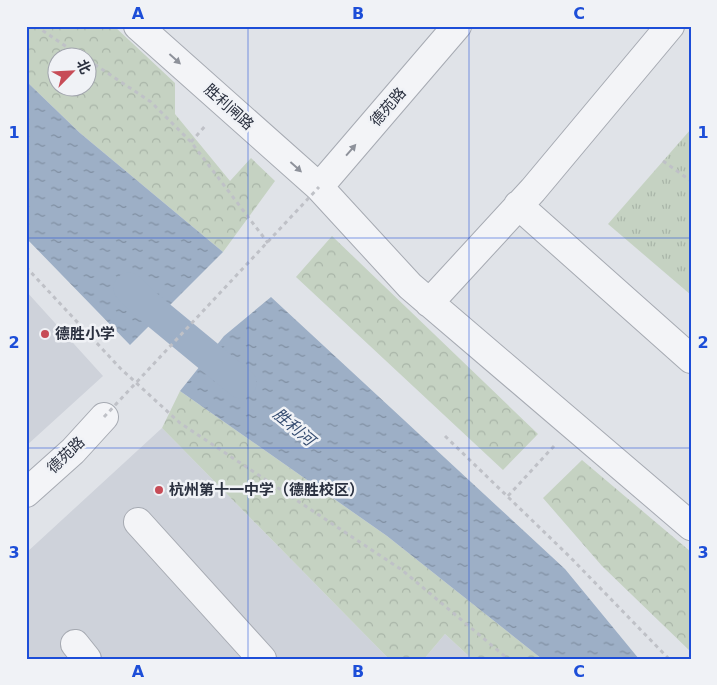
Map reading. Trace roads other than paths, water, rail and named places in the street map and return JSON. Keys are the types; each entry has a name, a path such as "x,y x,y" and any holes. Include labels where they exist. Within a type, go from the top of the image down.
{"street":[{"name":"胜利闸路","path":"138,26 319,187 410,286 691,526"},
{"name":"德苑路","path":"319,187 457,26"},
{"path":"429,303 518,205 670,26"},
{"path":"518,205 691,359"},
{"name":"德苑路","path":"26,493 72,451 104,417"},
{"path":"138,522 262,659"}],"water":[{"path":"26,81 80,133 223,252 130,345 26,238"},
{"path":"271,297 565,569 639,659 542,659 387,536 180,391 224,336"}],"waterway":[{"name":"胜利河","path":"129,288 144,303 241,383"}],"place":[{"name":"德胜小学","path":"45,334"},
{"name":"杭州第十一中学（德胜校区）","path":"159,490"}]}
